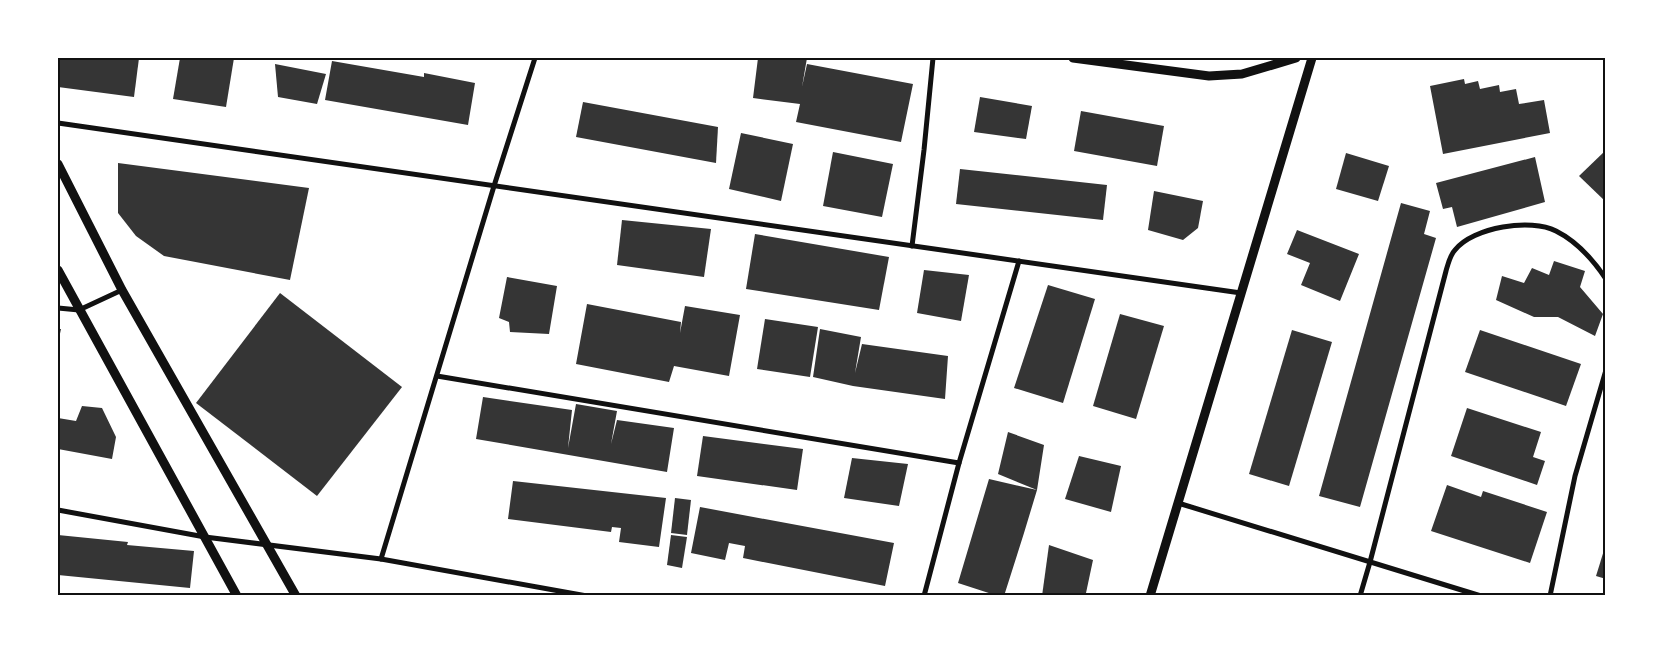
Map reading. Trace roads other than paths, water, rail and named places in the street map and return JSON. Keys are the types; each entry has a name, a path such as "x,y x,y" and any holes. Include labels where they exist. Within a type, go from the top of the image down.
{"street":[{"path":"381,559 494,186 536,58"},
{"path":"912,246 933,58"},
{"path":"1073,58 1209,76 1242,74 1296,58"},
{"path":"1150,596 1312,58"},
{"path":"58,123 1241,293"},
{"path":"58,164 122,290 296,596"},
{"path":"1360,596 1446,271 1454,250 1467,239 1483,232 1519,225 1539,226 1555,230 1572,241 1606,279"},
{"path":"924,596 959,463 1019,261"},
{"path":"58,270 237,596"},
{"path":"58,308 79,310 122,290"},
{"path":"1550,596 1575,476 1606,370"},
{"path":"437,376 959,463"},
{"path":"1178,503 1481,596"},
{"path":"58,510 269,546 381,559 586,596"}]}
